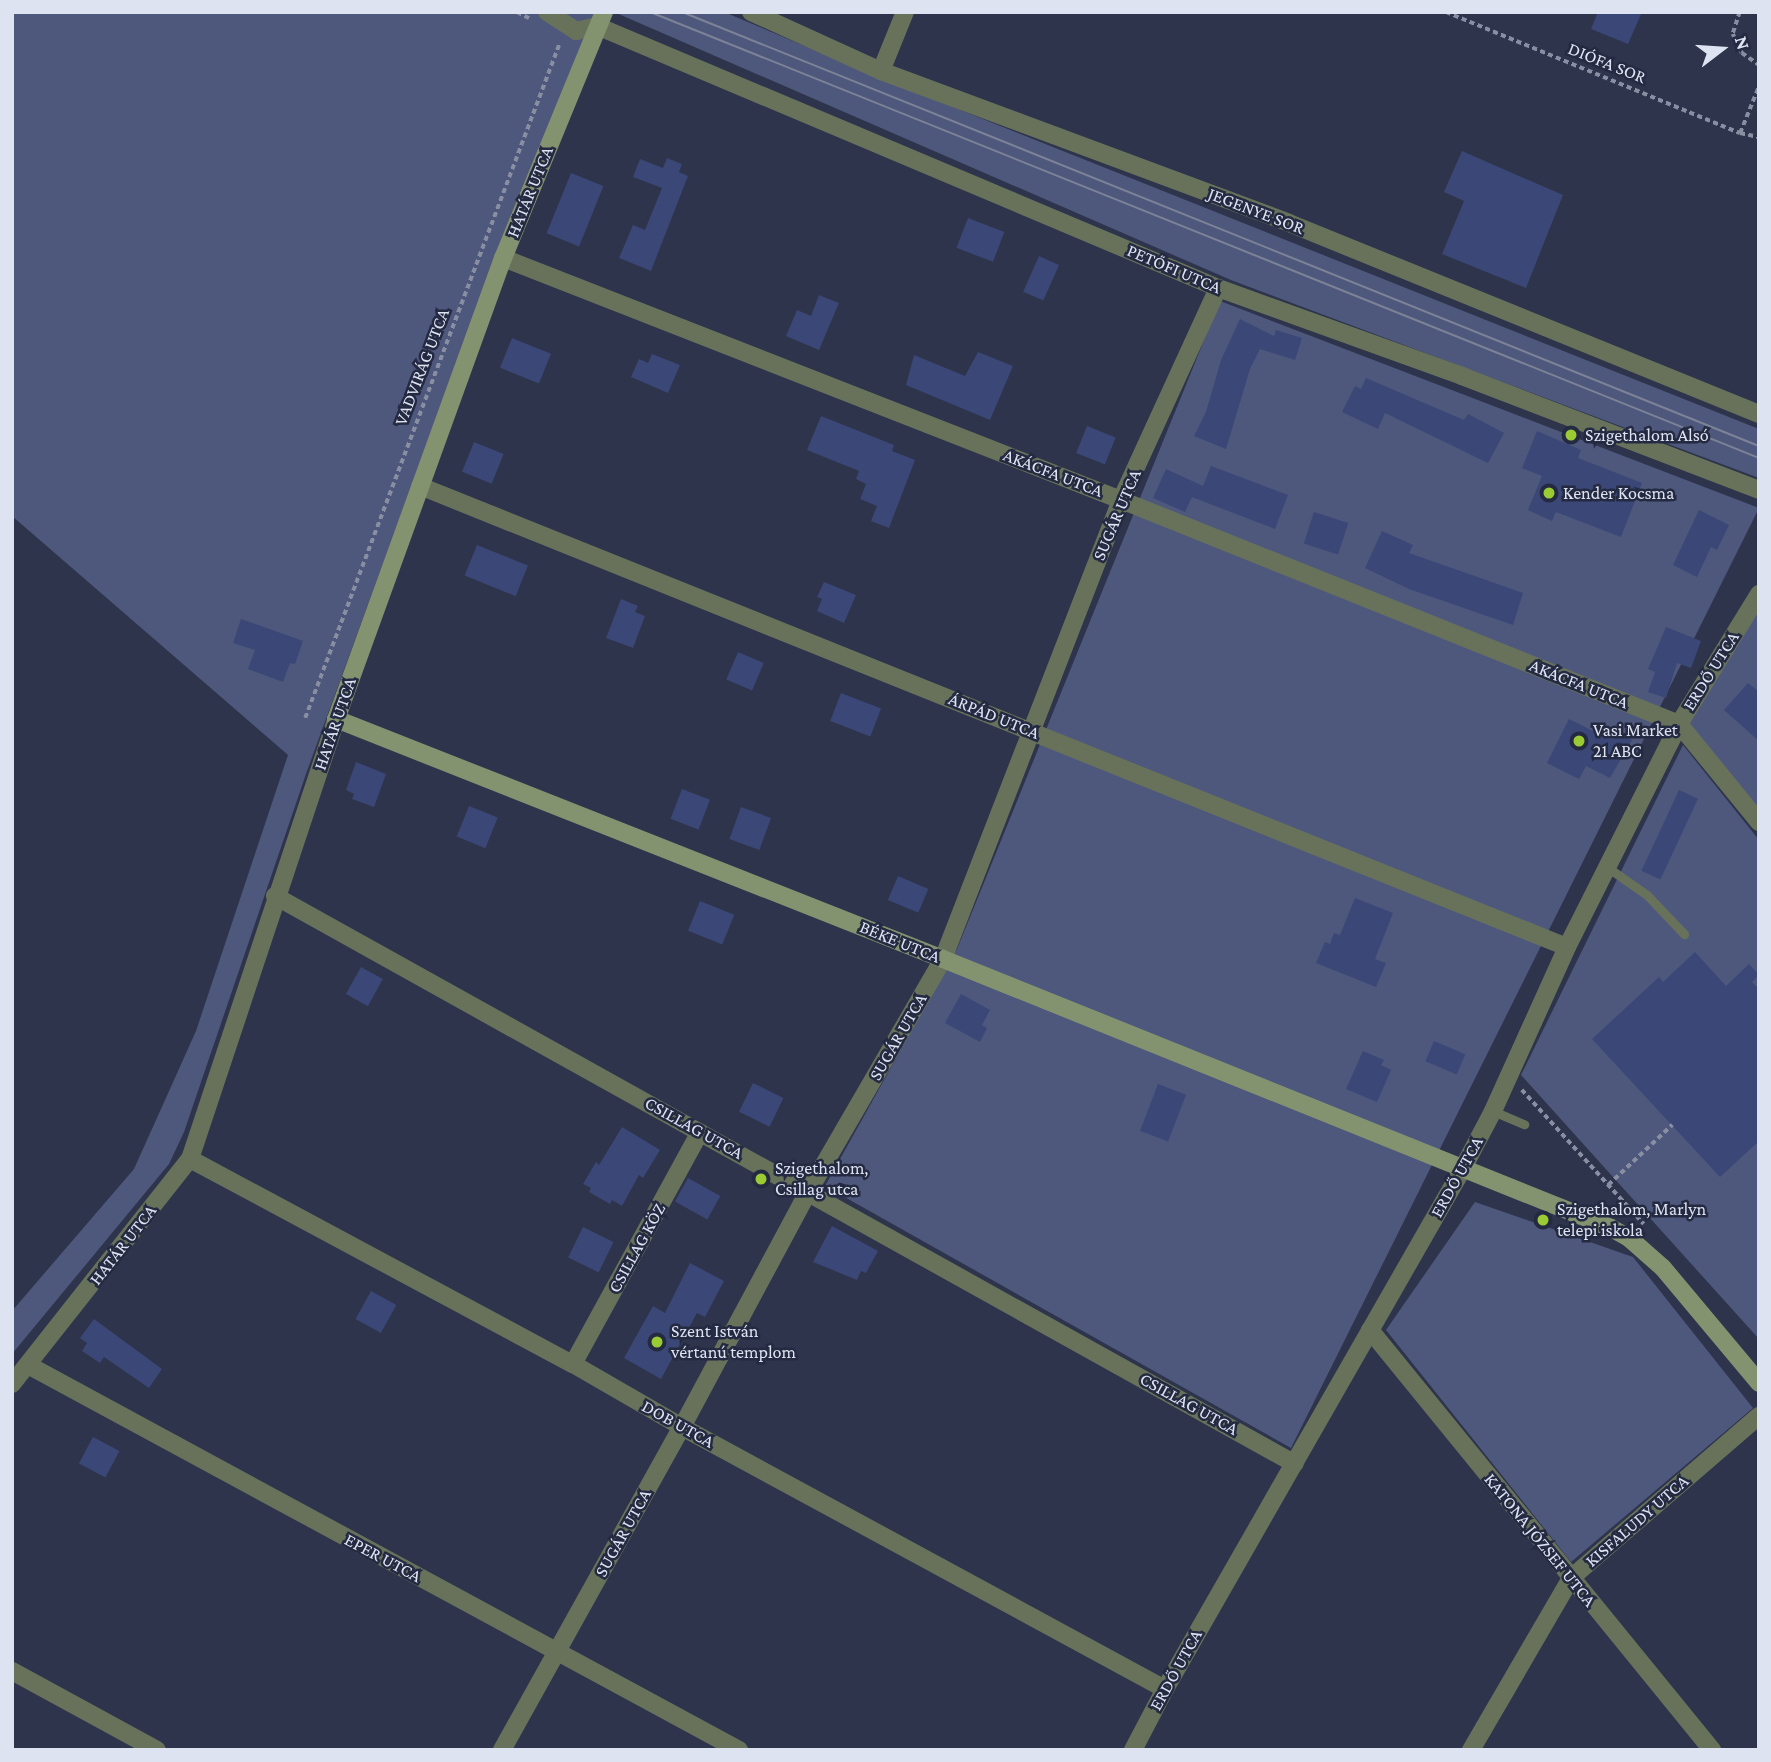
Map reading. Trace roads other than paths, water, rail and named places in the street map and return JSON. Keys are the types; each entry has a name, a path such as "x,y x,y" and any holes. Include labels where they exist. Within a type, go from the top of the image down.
{"street":[{"path":"547,12 576,31 600,19"},
{"name":"JEGENYE SOR","path":"751,12 881,71 1289,223 1759,414"},
{"path":"881,71 905,12"},
{"name":"HATÁR UTCA","path":"12,1384 190,1159 336,719 503,258 600,19"},
{"name":"PETŐFI UTCA","path":"600,19 1218,288 1462,376 1759,490"},
{"name":"AKÁCFA UTCA","path":"503,258 1121,500 1679,724"},
{"name":"SUGÁR UTCA","path":"502,1750 682,1427 808,1192 943,959 1121,500 1218,288"},
{"name":"ÁRPÁD UTCA","path":"420,486 1567,947"},
{"name":"ERDŐ UTCA","path":"1133,1750 1165,1689 1463,1168 1493,1111 1567,947 1679,724 1759,594"},
{"name":"BÉKE UTCA","path":"336,719 943,959 1463,1168 1629,1238 1663,1268 1759,1383"},
{"path":"1679,724 1759,822"},
{"name":"CSILLAG UTCA","path":"275,897 1295,1464"},
{"name":"CSILLAG KÖZ","path":"573,1364 700,1132"},
{"name":"DOB UTCA","path":"190,1159 573,1364 682,1427 1165,1689"},
{"name":"KATONA JÓZSEF UTCA","path":"1370,1330 1713,1750"},
{"name":"EPER UTCA","path":"28,1365 739,1750"},
{"name":"KISFALUDY UTCA","path":"1471,1750 1570,1578 1759,1416"},
{"path":"12,1671 157,1750"}],"lane":[{"path":"1607,867 1647,895 1684,934"},
{"path":"1493,1111 1524,1124"}],"tram line":[{"path":"650,12 1759,458"},
{"path":"682,12 1759,446"}],"place":[{"name":"Szigethalom Alsó","path":"1571,435"},
{"name":"Kender Kocsma","path":"1549,493"},
{"name":"Vasi Market 21 ABC","path":"1579,741"},
{"name":"Szigethalom, Csillag utca","path":"761,1179"},
{"name":"Szigethalom, Marlyn telepi iskola","path":"1543,1220"},
{"name":"Szent István vértanú templom","path":"657,1342"}]}
